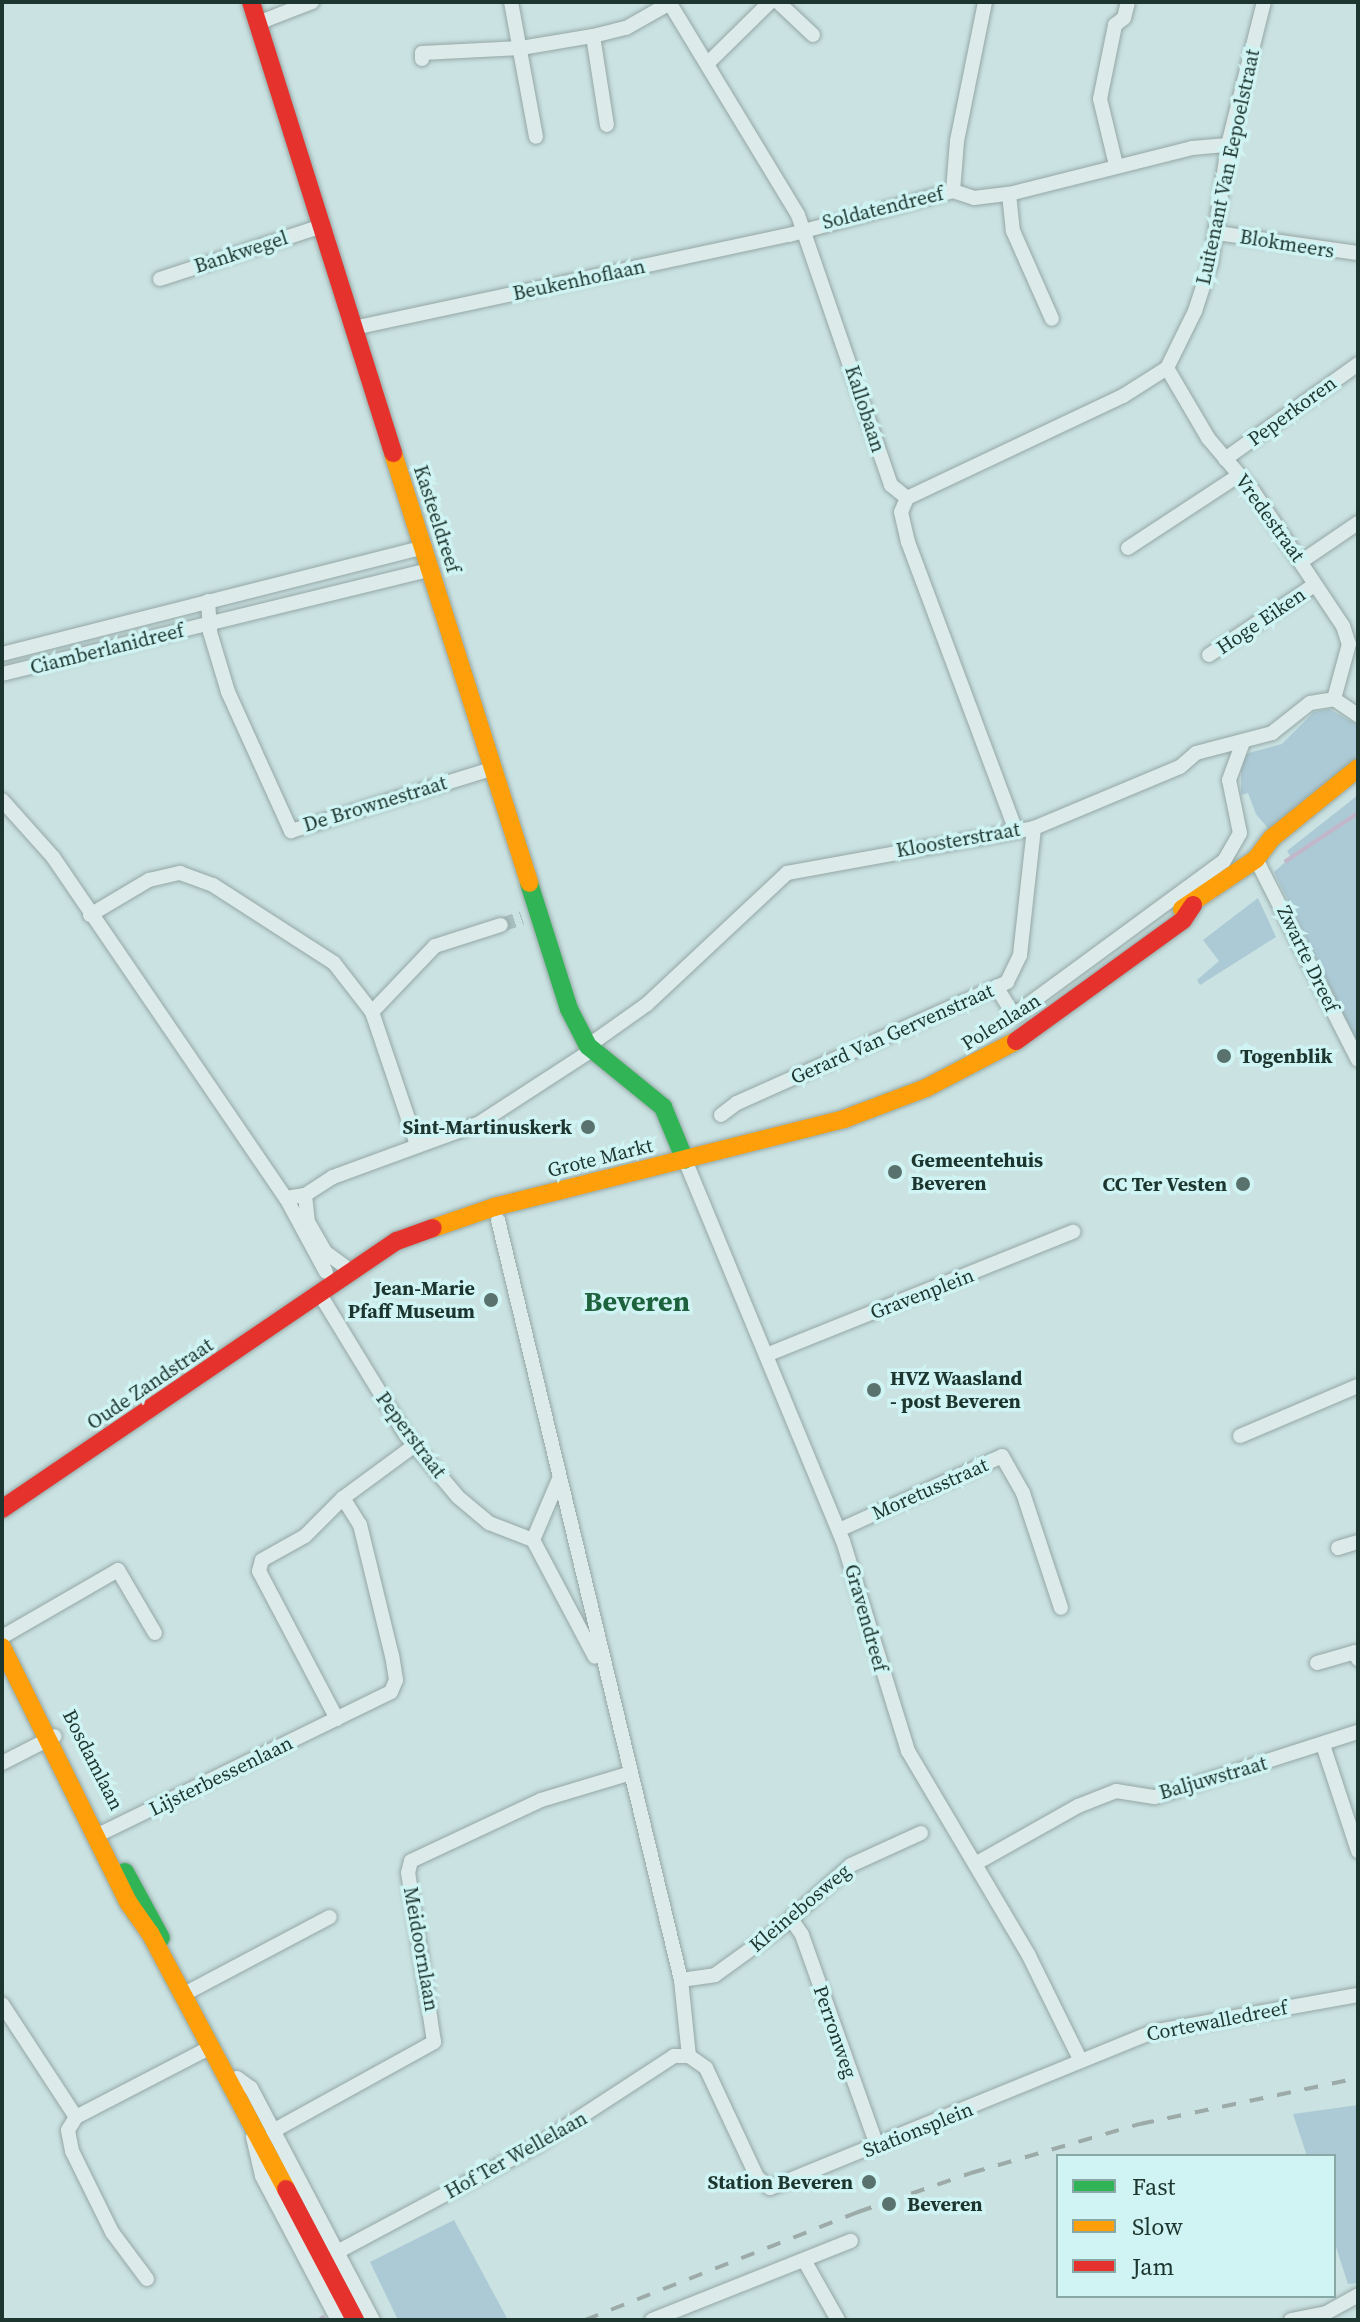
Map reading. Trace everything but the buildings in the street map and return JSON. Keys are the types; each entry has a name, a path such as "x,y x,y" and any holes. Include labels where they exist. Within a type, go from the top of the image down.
{"street":[{"name":"Kasteeldreef","path":"251,2 491,769 530,915 569,1009 590,1048"},
{"path":"258,23 312,2"},
{"path":"511,2 536,137"},
{"path":"422,59 422,53 521,48 593,36 626,28 670,2"},
{"name":"Kallobaan","path":"670,2 709,62 804,229 891,485 907,498"},
{"path":"709,62 770,2"},
{"path":"778,2 813,35"},
{"path":"953,191 957,141 985,2"},
{"path":"1116,165 1100,99 1115,25 1124,18 1128,2"},
{"name":"Luitenant Van Eepoelstraat","path":"1167,368 1204,288 1217,233 1228,145 1264,2"},
{"path":"593,36 607,125"},
{"name":"Soldatendreef","path":"804,229 953,191 974,198 1009,194 1116,165 1207,145 1228,145"},
{"path":"1009,194 1013,231 1052,319"},
{"name":"Bankwegel","path":"160,279 322,226"},
{"name":"Beukenhoflaan","path":"354,328 804,229"},
{"name":"Blokmeers","path":"1217,233 1358,253"},
{"name":"Peperkoren","path":"1225,459 1358,364"},
{"path":"1015,828 908,542 901,512 907,498 1123,396 1167,368"},
{"name":"Vredestraat","path":"1167,368 1225,459 1302,561 1313,586 1347,634 1334,699"},
{"path":"1128,548 1239,475"},
{"name":"Hoge Eiken","path":"1302,561 1358,523"},
{"name":"Ciamberlanidreef","path":"2,654 422,548"},
{"path":"393,555 399,563 399,577"},
{"name":"Ciamberlanidreef","path":"2,674 429,570"},
{"name":"Hoge Eiken","path":"1209,655 1313,586"},
{"path":"208,601 213,623"},
{"name":"De Brownestraat","path":"213,623 210,632 228,692 291,831 491,769"},
{"path":"1334,699 1358,715"},
{"name":"Kloosterstraat","path":"590,1048 647,1004 787,873 1015,828 1034,828 1180,767 1196,753 1272,733 1310,703 1334,699"},
{"name":"Polenlaan","path":"997,988 1014,1015 1224,861 1237,844 1237,811 1229,780 1243,742"},
{"name":"Polenlaan","path":"685,1160 805,1125 967,1056 1066,994 1175,911 1193,905 1256,859 1272,838 1358,768"},
{"path":"1256,859 1280,848 1358,787"},
{"path":"2,800 53,857 286,1198 324,1285"},
{"name":"Gerard Van Gervenstraat","path":"721,1115 737,1103 997,988 1013,976 1020,955 1034,828"},
{"name":"Zwarte Dreef","path":"1256,859 1358,1060"},
{"path":"90,915 149,880 180,873 213,885 334,963 372,1012 417,1145"},
{"path":"372,1012 435,946 501,925"},
{"path":"286,1198 305,1195 333,1177 478,1124 590,1048"},
{"name":"Grote Markt","path":"324,1285 344,1266 453,1219 685,1160 663,1107 590,1048"},
{"name":"Gravendreef","path":"685,1160 769,1354 839,1530 908,1751 1053,2000 1080,2059"},
{"path":"305,1195 308,1222 325,1252 344,1266"},
{"path":"498,1220 560,1479 598,1615 603,1672 681,1980 689,2056"},
{"name":"Gravenplein","path":"769,1354 1073,1232"},
{"name":"Grote Markt","path":"324,1285 387,1247"},
{"name":"Peperstraat","path":"324,1285 415,1445 471,1511 533,1540"},
{"name":"Oude Zandstraat","path":"2,1493 324,1285"},
{"name":"Oude Zandstraat","path":"2,1509 324,1285"},
{"path":"1240,1436 1358,1386"},
{"path":"337,1719 259,1571 262,1560 305,1536 343,1498 415,1445"},
{"name":"Moretusstraat","path":"839,1530 1002,1456 1023,1493 1061,1608"},
{"path":"560,1479 533,1540 603,1672"},
{"name":"Lijsterbessenlaan","path":"104,1832 379,1700 396,1680 360,1525 343,1498"},
{"path":"1338,1548 1358,1542"},
{"path":"2,1638 118,1570 155,1633"},
{"path":"576,1621 598,1615"},
{"name":"Bosdamlaan","path":"2,1638 13,1646 51,1738 104,1832 139,1906 237,2078 268,2152 355,2320"},
{"name":"Bosdamlaan","path":"2,1647 139,1906 251,2129 268,2152"},
{"path":"1317,1663 1355,1652 1358,1659"},
{"name":"Baljuwstraat","path":"975,1864 1078,1806 1116,1791 1155,1797 1358,1732"},
{"path":"2,1763 51,1738"},
{"path":"1323,1745 1358,1851"},
{"name":"Meidoornlaan","path":"273,2131 434,2042 408,1873 411,1861 541,1800 631,1773"},
{"name":"Kleinebosweg","path":"681,1980 715,1975 791,1919 851,1865 921,1833"},
{"path":"190,1991 330,1917"},
{"name":"Perronweg","path":"791,1919 802,1935 877,2146"},
{"name":"Cortewalledreef","path":"1080,2059 1152,2032 1358,1995"},
{"path":"2,2004 76,2117"},
{"path":"147,2279 112,2232 72,2151 68,2130 76,2117 211,2047"},
{"name":"Hof Ter Wellelaan","path":"339,2251 539,2144 674,2056 689,2056"},
{"name":"Stationsplein","path":"689,2056 706,2068 757,2177 770,2188 1008,2094 1080,2059"},
{"name":"Bosdamlaan","path":"237,2078 251,2088 373,2320"},
{"name":"Bosdamlaan","path":"251,2129 262,2176 338,2320"},
{"path":"652,2320 851,2241"},
{"path":"804,2260 838,2320"},
{"path":"1291,2320 1326,2313 1358,2295"}],"shaded area":[{"path":"1329,709 1358,725 1358,764 1272,833 1256,814 1248,793 1241,795 1241,755 1282,744 1314,712"},
{"path":"1358,795 1358,1044 1274,872 1291,857 1287,851"},
{"path":"1258,898 1276,937 1200,985 1197,980 1219,961 1203,940"},
{"path":"1358,2105 1358,2283 1348,2284 1336,2247 1336,2154 1306,2154 1293,2114"},
{"path":"454,2220 508,2320 398,2320 370,2262"}],"waterway":[{"path":"1286,861 1358,813"},
{"path":"319,2320 323,2317"}],"tunnel":[{"path":"501,925 522,918"}],"railway":[{"path":"585,2320 858,2212 971,2173 1140,2124 1358,2078"}],"traffic: fast":[{"path":"529,883 569,1009 588,1046 663,1107 685,1160"},
{"path":"125,1872 161,1938"}],"traffic: slow":[{"path":"393,453 529,883"},
{"path":"1182,909 1256,859 1272,838 1358,768"},
{"path":"433,1228 494,1207 844,1119 926,1088 1016,1041"},
{"path":"2,1647 128,1902 150,1933 286,2189"}],"traffic: jam":[{"path":"251,2 393,453"},
{"path":"1016,1041 1183,920 1193,905"},
{"path":"2,1509 397,1241 433,1228"},
{"path":"286,2189 355,2320"}],"place":[{"name":"Togenblik","path":"1224,1056"},
{"name":"Sint-Martinuskerk","path":"588,1127"},
{"name":"Gemeentehuis Beveren","path":"895,1172"},
{"name":"CC Ter Vesten","path":"1243,1184"},
{"name":"Jean-Marie Pfaff Museum","path":"491,1300"},
{"name":"HVZ Waasland - post Beveren","path":"874,1390"},
{"name":"Station Beveren","path":"869,2182"},
{"name":"Beveren","path":"889,2204"}],"district":[{"name":"Beveren","path":"637,1301"}]}
